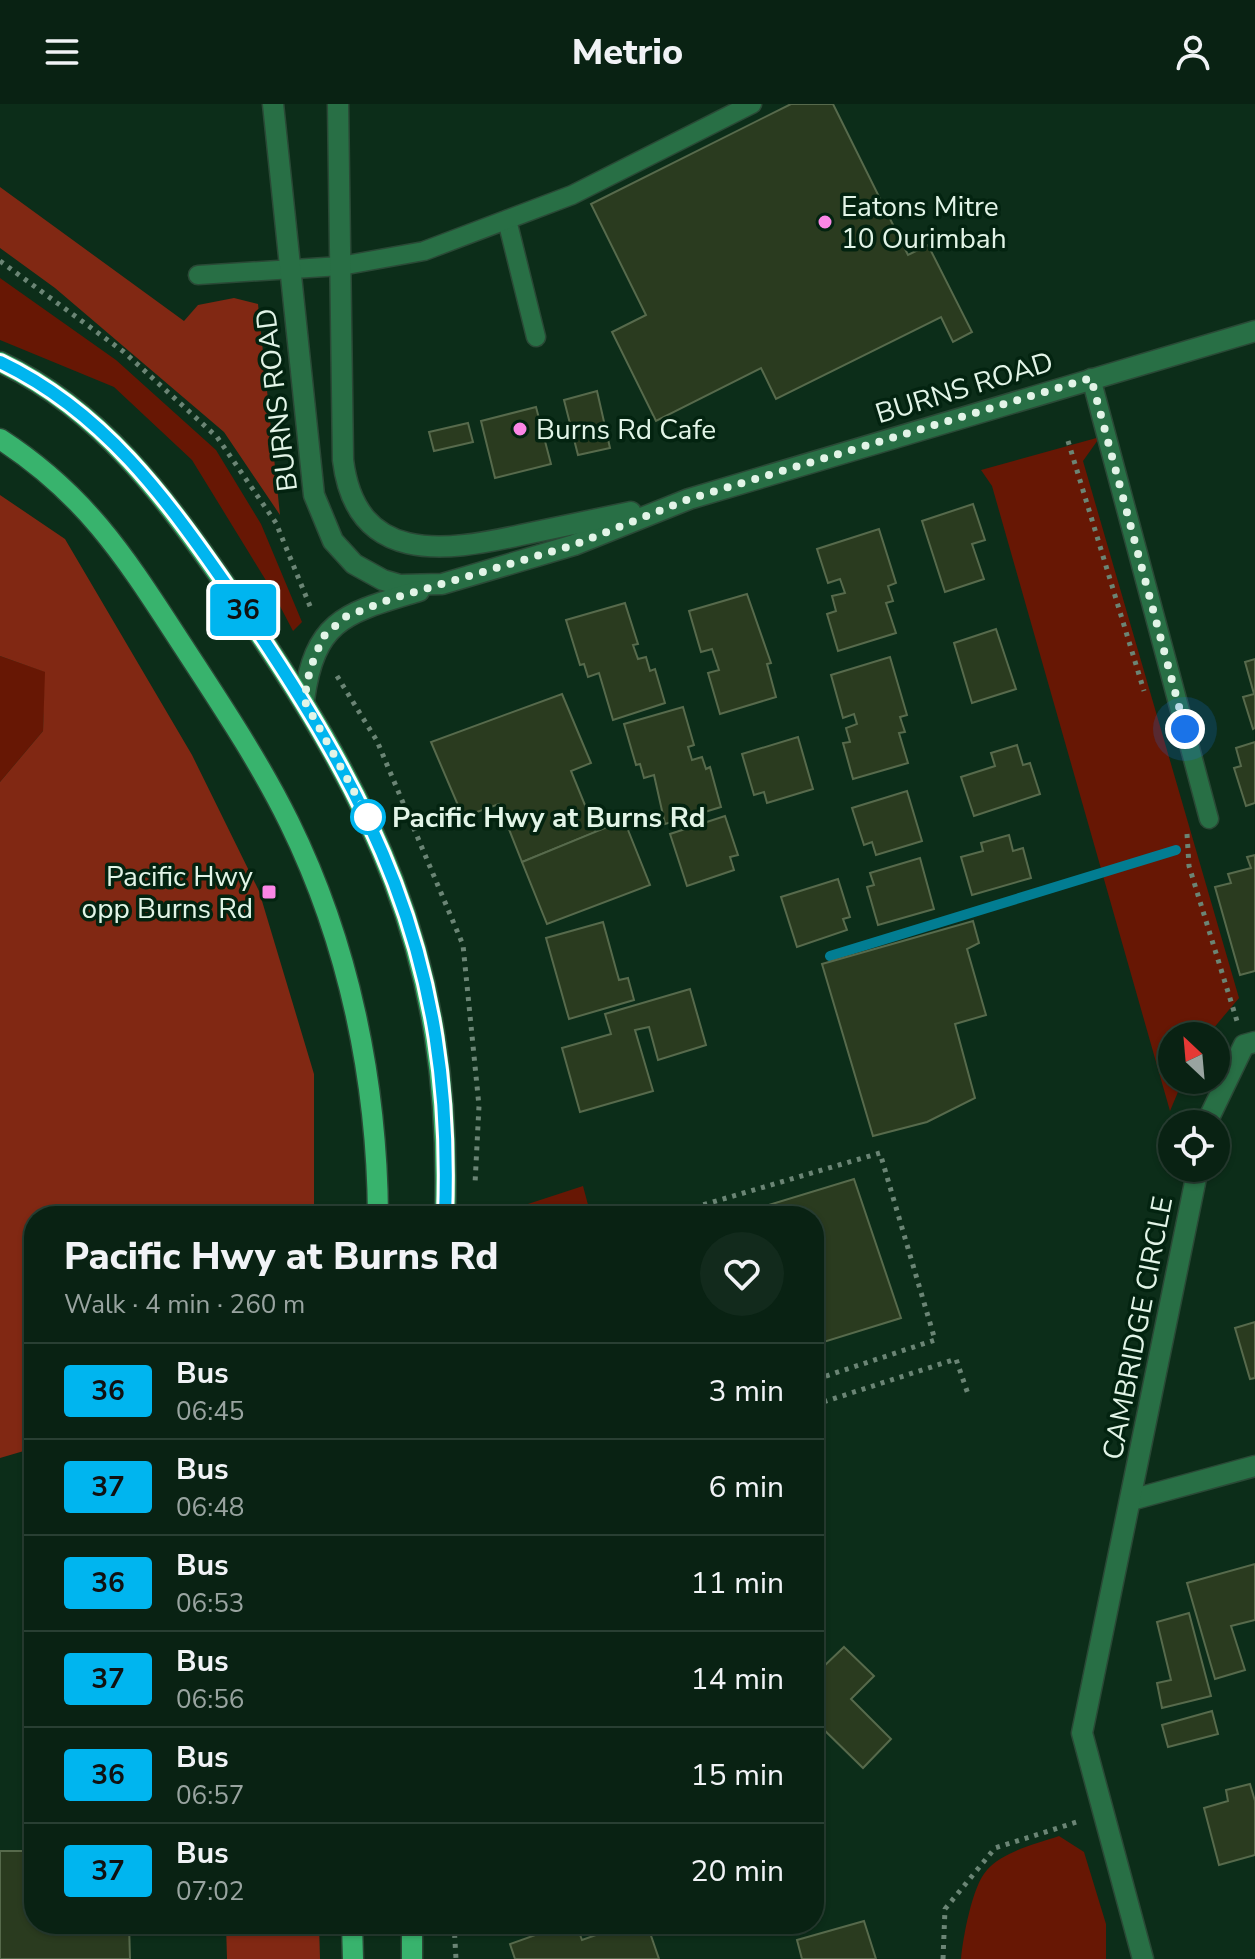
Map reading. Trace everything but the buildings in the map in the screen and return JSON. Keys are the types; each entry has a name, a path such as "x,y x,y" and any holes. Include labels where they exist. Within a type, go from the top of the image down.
{"main road":[{"path":"0,362 86,415 121,448 169,504 304,700 365,811 405,907 430,998 445,1101 445,1206"},
{"path":"0,439 39,464 80,501 120,551 225,711 290,823 314,881 352,997 374,1120 378,1206"},
{"path":"352,1934 353,1959"},
{"path":"412,1934 412,1959"}],"street":[{"name":"BURNS ROAD","path":"273,104 309,467 325,527 342,553 369,573 400,585 442,584 574,545 689,499"},
{"name":"BURNS ROAD","path":"338,104 345,473 355,504 378,529 408,545 453,548 689,499 1255,331"},
{"path":"304,700 315,654 323,637 336,623 357,611 442,584"},
{"path":"1214,1110 1249,1044"},
{"name":"CAMBRIDGE CIRCLE","path":"1143,1959 1082,1733 1195,1182"},
{"name":"CAMBRIDGE CIRCLE","path":"1131,1500 1255,1466"}],"lane":[{"path":"198,275 341,266 424,251 572,195 752,104"},
{"path":"507,220 536,337"},
{"path":"1091,378 1209,819"}],"path":[{"path":"0,261 124,352 217,437 276,523 315,616"},
{"path":"1068,441 1148,703"},
{"path":"1183,819 1189,866 1249,1044"},
{"path":"699,1206 880,1153 935,1340 824,1377"},
{"path":"824,1402 956,1359 969,1397"},
{"path":"943,1959 945,1909 995,1848 1104,1814"},
{"path":"455,1934 456,1959"}],"shaded area":[{"path":"0,187 184,321 198,305 234,298 258,304 280,515 224,432 55,288 0,248"},
{"path":"0,278 116,360 216,450 261,524 302,622 293,631 270,587 192,460 114,387 0,340"},
{"path":"1100,437 1083,461 1239,998 1219,1022 1158,1022 1158,1069 992,486 981,470"},
{"path":"0,495 65,539 192,755 259,891 314,1074 314,1206 24,1206 24,1451 0,1458 0,782 43,731 45,672 0,656"},
{"path":"0,656 46,672 43,731 0,782"},
{"path":"1165,1094 1177,1094 1170,1110"},
{"path":"583,1186 588,1206 522,1206"},
{"path":"1059,1836 1084,1852 1106,1924 1106,1959 961,1959 973,1900 987,1870 1011,1853"},
{"path":"226,1934 319,1934 320,1959 227,1959"}],"waterway":[{"path":"830,956 1176,850"}],"bus line":[{"name":"36","path":"0,362 47,388 86,415 121,448 169,504 304,700 336,755 365,811 405,907 430,998 445,1101 445,1206"}],"place":[{"name":"Eatons Mitre 10 Ourimbah","path":"825,222"},
{"name":"Burns Rd Cafe","path":"520,429"},
{"name":"Pacific Hwy at Burns Rd","path":"368,817"},
{"name":"Pacific Hwy opp Burns Rd","path":"269,892"}],"route":[{"path":"368,817 304,700 310,669 323,637 345,617 391,599 574,545 689,499 1091,378 1185,729"}]}
